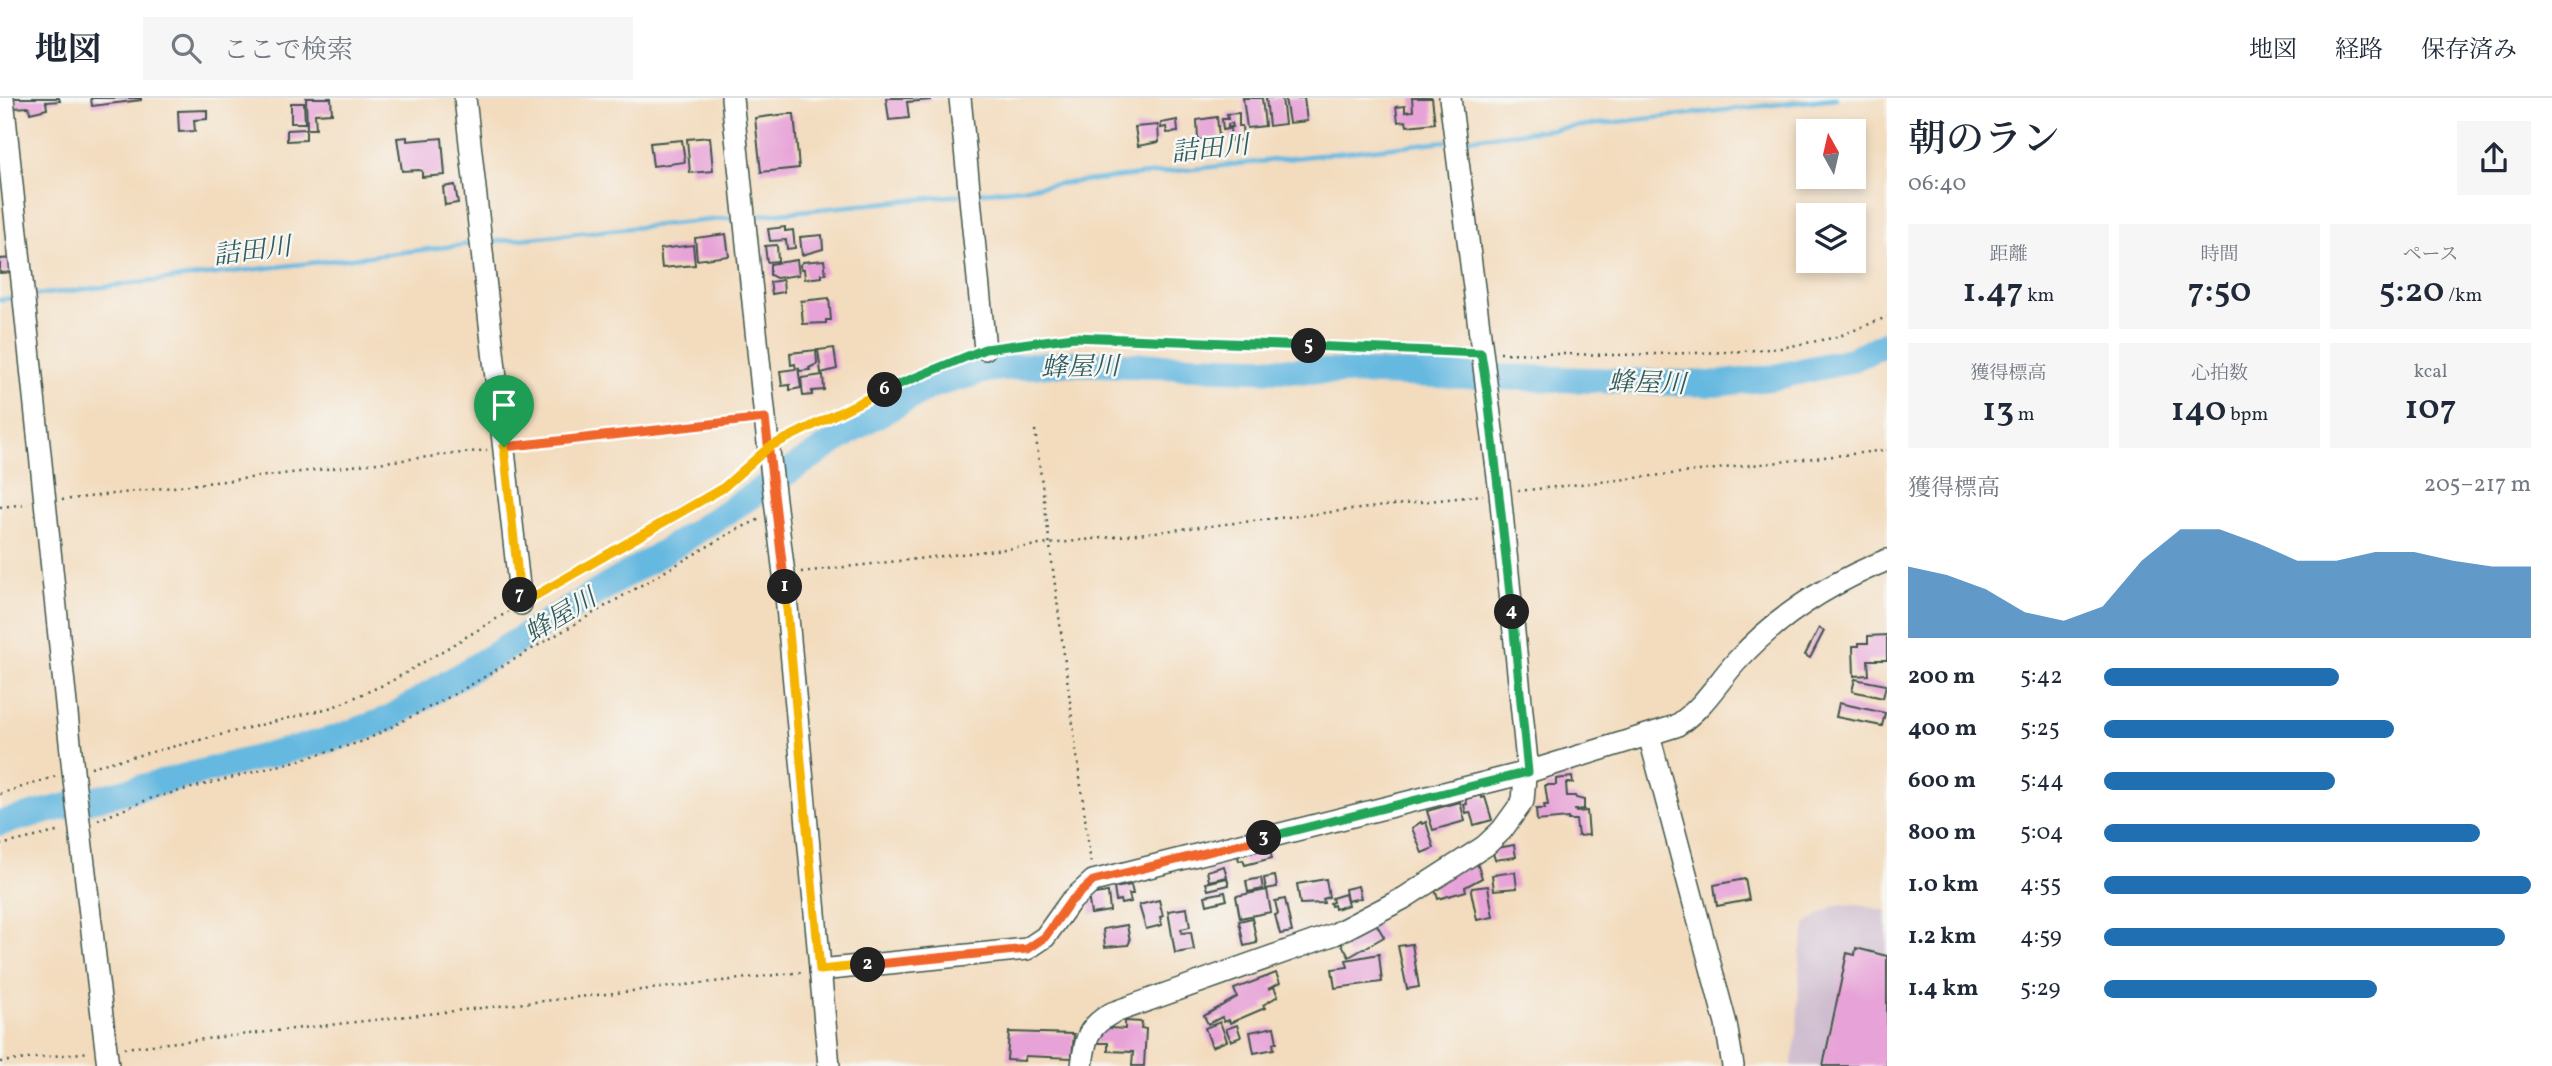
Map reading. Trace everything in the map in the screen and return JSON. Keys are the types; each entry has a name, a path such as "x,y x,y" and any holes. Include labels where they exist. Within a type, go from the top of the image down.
{"street":[{"path":"4,98 73,774 107,1058"},
{"path":"465,98 521,604"},
{"path":"732,98 784,574 828,1066"},
{"path":"960,98 985,349"},
{"path":"1082,1066 1087,1033 1099,1020 1112,1013 1335,934 1404,898 1468,858 1502,830 1523,801 1525,777 1528,772 1500,493 1450,98"},
{"path":"820,970 1027,949 1045,937 1070,902 1093,881 1528,772 1676,726 1694,714 1736,663 1780,620 1831,585 1887,560"},
{"path":"1649,736 1726,1024 1733,1066"}],"path":[{"path":"0,794 333,707 390,681 723,488 770,454 906,380 985,349 1074,337 1482,357 1729,352 1781,348 1837,337 1887,317"},
{"path":"0,508 765,418"},
{"path":"1035,430 1052,545 1093,881"},
{"path":"784,574 1887,450"},
{"path":"0,845 80,824 152,798 364,741 455,694 776,509"},
{"path":"0,1062 107,1058 820,970"}],"shaded area":[{"path":"1856,904 1887,911 1887,1066 1791,1066 1797,1034 1800,952 1807,923 1834,906"}],"building":[{"path":"12,98 59,98 60,101 46,102 47,109 30,113 29,107 13,108"},
{"path":"91,98 141,98 141,100 92,106"},
{"path":"306,98 331,98 332,113 315,114 316,129 307,129"},
{"path":"886,98 931,100 907,102 909,118 889,120"},
{"path":"1243,98 1262,98 1265,126 1247,128"},
{"path":"1266,98 1282,98 1285,124 1269,126"},
{"path":"1285,98 1304,98 1307,121 1289,123"},
{"path":"1412,98 1432,98 1435,123 1407,126 1406,121 1398,122 1396,107 1405,106 1405,112 1413,111"},
{"path":"291,103 304,103 305,123 291,123"},
{"path":"207,110 207,119 194,120 195,131 179,132 178,111"},
{"path":"1239,113 1243,140 1231,141 1232,123 1228,124 1228,129 1223,130 1222,119 1228,119 1227,114"},
{"path":"794,114 799,168 761,172 755,118"},
{"path":"1217,117 1219,137 1198,140 1197,120"},
{"path":"1177,120 1178,132 1167,133 1166,127 1161,128 1161,123"},
{"path":"1158,125 1159,142 1138,146 1135,127"},
{"path":"306,129 306,140 287,141 287,130"},
{"path":"407,137 407,141 442,138 445,175 422,177 422,171 419,170 402,171 397,138"},
{"path":"710,137 713,171 690,173 687,139"},
{"path":"682,140 685,162 653,166 650,143"},
{"path":"455,185 458,203 445,205 443,187"},
{"path":"785,227 785,231 793,230 795,248 787,249 786,240 770,241 768,229"},
{"path":"726,234 729,256 697,260 695,238"},
{"path":"822,235 823,249 802,255 800,237"},
{"path":"693,245 695,265 662,268 660,249"},
{"path":"777,245 778,261 767,262 765,246"},
{"path":"13,258 14,272 0,273 0,259"},
{"path":"797,260 799,275 776,278 770,275 770,264"},
{"path":"824,260 826,274 805,279 804,269 801,269 800,265 803,262"},
{"path":"783,280 784,292 772,294 770,282"},
{"path":"829,298 831,320 826,320 826,323 803,324 801,301"},
{"path":"834,348 837,369 821,373 818,350"},
{"path":"816,350 817,364 809,368 810,370 800,371 798,367 801,388 790,390 790,385 782,386 780,371 796,369 795,364 791,365 790,353"},
{"path":"823,375 824,390 812,391 812,395 803,396 801,378"},
{"path":"1819,628 1824,631 1810,658 1805,655"},
{"path":"1887,635 1887,660 1868,660 1869,675 1854,676 1853,646 1868,643 1868,636"},
{"path":"1855,679 1886,685 1883,698 1852,691"},
{"path":"1839,703 1885,713 1882,726 1836,717"},
{"path":"1572,777 1573,783 1566,783 1567,796 1584,800 1584,809 1575,810 1587,811 1589,835 1578,836 1576,820 1568,818 1537,821 1536,809 1545,809 1544,805 1548,805 1545,785 1556,785 1556,779"},
{"path":"1481,795 1482,798 1485,797 1492,820 1474,825 1470,812 1466,813 1464,805 1467,804 1466,799"},
{"path":"1460,802 1465,821 1433,830 1427,811"},
{"path":"1426,822 1434,848 1422,853 1412,828"},
{"path":"1268,845 1272,858 1245,865 1243,860 1239,861 1237,852"},
{"path":"1514,845 1516,857 1495,860 1492,849"},
{"path":"1474,854 1482,878 1465,887 1466,891 1438,899 1431,877"},
{"path":"1224,866 1227,877 1209,881 1207,871"},
{"path":"1515,872 1517,888 1494,890 1492,875"},
{"path":"1275,876 1277,887 1266,889 1264,878"},
{"path":"1227,878 1229,885 1208,890 1206,883"},
{"path":"1261,878 1263,889 1248,892 1246,881"},
{"path":"1326,879 1329,897 1323,899 1324,903 1300,904 1297,884"},
{"path":"1745,879 1749,900 1717,906 1714,885"},
{"path":"1131,885 1131,902 1121,904 1120,900 1116,901 1114,888"},
{"path":"1358,886 1361,898 1347,901 1345,889"},
{"path":"1488,886 1493,917 1477,920 1471,891 1472,888"},
{"path":"1267,890 1271,912 1240,918 1236,896"},
{"path":"1108,892 1110,911 1091,914 1088,895"},
{"path":"1225,892 1227,900 1207,905 1205,896"},
{"path":"1345,894 1348,905 1335,909 1334,905 1331,906 1332,898"},
{"path":"1285,899 1292,932 1280,934 1275,901"},
{"path":"1159,900 1162,925 1146,929 1139,905"},
{"path":"1187,908 1190,927 1181,929 1182,933 1191,932 1194,950 1175,953 1168,911"},
{"path":"1252,918 1257,943 1244,946 1239,921"},
{"path":"1374,920 1384,937 1349,957 1340,941"},
{"path":"1127,925 1130,941 1128,945 1105,947 1103,929"},
{"path":"1412,944 1419,987 1407,989 1398,946"},
{"path":"1856,948 1887,956 1887,1066 1823,1066 1847,953 1855,955"},
{"path":"1379,954 1382,982 1335,988 1332,969 1348,967 1346,960"},
{"path":"1276,973 1280,983 1268,989 1274,987 1278,996 1263,1005 1265,1008 1230,1023 1229,1020 1224,1022 1222,1017 1208,1024 1204,1016 1237,997 1234,989"},
{"path":"1125,1021 1142,1022 1141,1028 1146,1029 1144,1066 1132,1066 1133,1052 1108,1051 1108,1043 1095,1043 1095,1027 1125,1029"},
{"path":"1220,1022 1227,1041 1212,1047 1205,1028"},
{"path":"1237,1025 1241,1037 1231,1041 1226,1029"},
{"path":"1274,1027 1277,1042 1273,1043 1274,1049 1254,1053 1250,1032"},
{"path":"1009,1032 1074,1034 1072,1058 1025,1056 1024,1061 1007,1060"}],"waterway":[{"name":"詰田川","path":"1462,139 1836,98"},
{"name":"詰田川","path":"977,193 1446,141"},
{"name":"詰田川","path":"760,215 960,195"},
{"name":"詰田川","path":"489,242 731,218"},
{"name":"詰田川","path":"36,295 472,244"},
{"name":"詰田川","path":"0,300 11,298"},
{"name":"蜂屋川","path":"0,823 336,738 388,719 683,540 868,420 933,385 991,369 1068,363 1714,384 1771,378 1851,360 1887,343"}],"route":[{"path":"504,447 521,604 723,488 769,447 906,380 985,349 1074,337 1481,353 1500,493 1528,772 1093,881 1070,902 1045,937 1027,949 820,970 784,574 769,447 765,418 504,447"}]}
